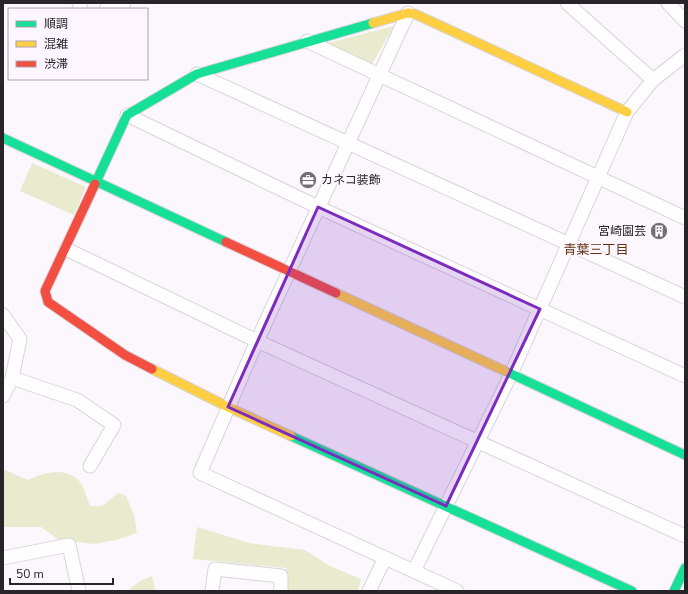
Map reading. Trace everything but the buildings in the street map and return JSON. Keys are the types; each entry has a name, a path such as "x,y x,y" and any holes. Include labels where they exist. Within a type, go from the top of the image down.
{"street":[{"path":"109,8 124,3"},
{"path":"567,3 653,80"},
{"path":"668,3 685,21"},
{"path":"627,112 415,14 408,13 197,74 127,115 66,249 45,291 48,302 125,355 228,407 632,591"},
{"path":"408,13 257,341 200,473 457,591"},
{"path":"308,41 685,218"},
{"path":"414,571 511,374 627,112 653,80 684,57"},
{"path":"197,74 685,297"},
{"path":"127,115 318,207 685,376"},
{"path":"3,138 685,455"},
{"path":"66,249 257,341 685,536"},
{"path":"3,315 20,339 12,378 3,396"},
{"path":"12,378 77,400 114,425 90,466"},
{"path":"3,558 69,545 80,591"},
{"path":"369,591 385,558"},
{"path":"674,591 685,568"},
{"path":"212,591 215,569 281,576 280,591"}],"highlighted area":[{"path":"318,207 540,309 446,506 228,407"}],"green space":[{"path":"394,26 371,66 328,43"},
{"path":"32,163 86,187 74,215 20,191"},
{"path":"3,469 28,480 48,473 62,472 69,474 80,482 90,506 102,506 118,493 126,496 134,515 137,533 117,540 94,544 59,540 41,527 3,527"},
{"path":"197,527 249,543 305,550 330,566 361,579 358,591 286,591 286,568 193,559"},
{"path":"152,576 156,591 127,591 140,581"}],"traffic: fast":[{"path":"95,184 127,115 197,74 373,23"},
{"path":"3,138 226,242"},
{"path":"505,371 685,455"},
{"path":"291,436 632,591"},
{"path":"674,591 685,568"}],"traffic: slow":[{"path":"373,23 408,13 415,14 627,112"},
{"path":"336,293 505,371"},
{"path":"152,369 228,407 291,436"}],"traffic: jam":[{"path":"95,184 45,291 48,302 125,355 152,369"},
{"path":"226,242 336,293"}],"place":[{"name":"カネコ装飾","path":"308,180"},
{"name":"宮崎園芸","path":"659,231"}],"district":[{"name":"青葉三丁目","path":"596,249"}]}
